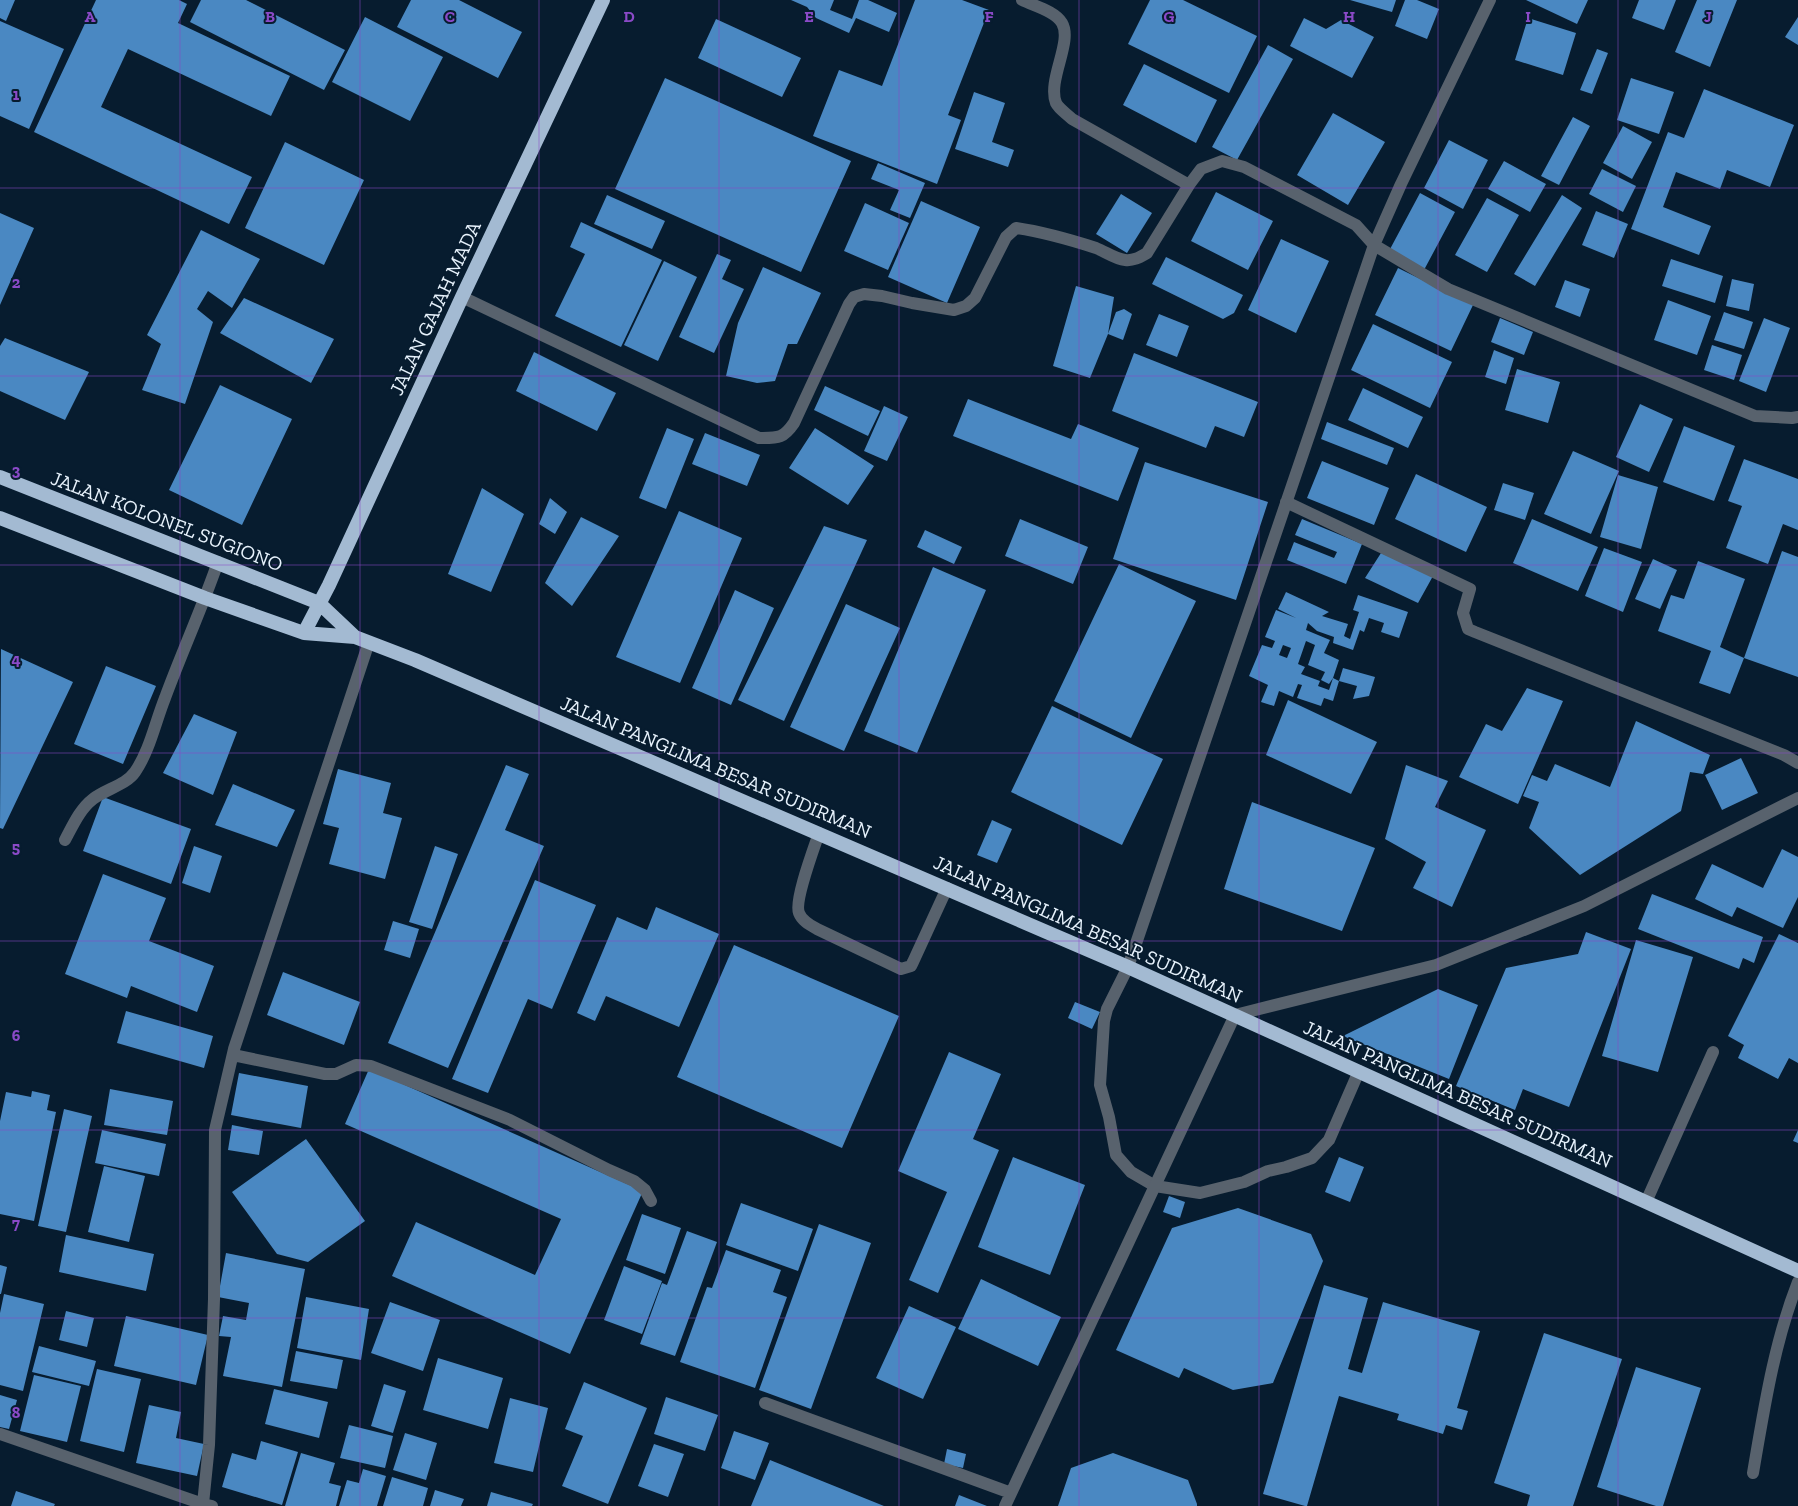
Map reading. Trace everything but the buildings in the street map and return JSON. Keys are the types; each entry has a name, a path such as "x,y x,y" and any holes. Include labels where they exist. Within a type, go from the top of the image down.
{"highway":[{"name":"JALAN GAJAH MADA","path":"304,633 603,0"},
{"name":"JALAN KOLONEL SUGIONO","path":"0,477 319,603"},
{"name":"JALAN PANGLIMA BESAR SUDIRMAN","path":"0,518 205,598 304,633 355,637 424,664 1128,967 1798,1271"},
{"name":"JALAN PANGLIMA BESAR SUDIRMAN","path":"319,603 355,637"}],"street":[{"path":"1022,0 1048,5 1053,15 1062,23 1065,35 1053,90 1057,104 1072,119 1189,185"},
{"path":"1359,1071 1329,1140 1312,1158 1268,1171 1244,1182 1200,1193 1155,1186 1131,1172 1116,1155 1109,1116 1100,1085 1104,1021 1107,1009 1128,967 1374,244 1490,0"},
{"path":"462,297 758,438 775,438 787,434 794,423 849,304 854,297 864,294 882,296 912,304 954,310 966,306 975,298 1006,238 1016,228 1033,230 1098,249 1122,260 1139,258 1147,253 1201,169 1222,160 1244,167 1356,225 1374,244 1448,289 1755,416 1798,417"},
{"path":"1286,502 1470,589 1463,613 1468,629 1798,762"},
{"path":"66,840 79,815 93,799 134,774 145,754 218,562"},
{"path":"0,1434 206,1505 213,1318 215,1130 233,1054 369,642"},
{"path":"1005,1506 1235,1015 1436,964 1584,906 1798,798"},
{"path":"819,833 804,880 798,912 805,922 817,929 901,969 910,966 913,962 947,888"},
{"path":"1646,1202 1713,1052"},
{"path":"233,1054 325,1074 336,1074 356,1066 371,1066 510,1120 634,1181 645,1190 651,1201"},
{"path":"1753,1473 1769,1382 1786,1313 1798,1282"},
{"path":"765,1403 1011,1493"}]}
